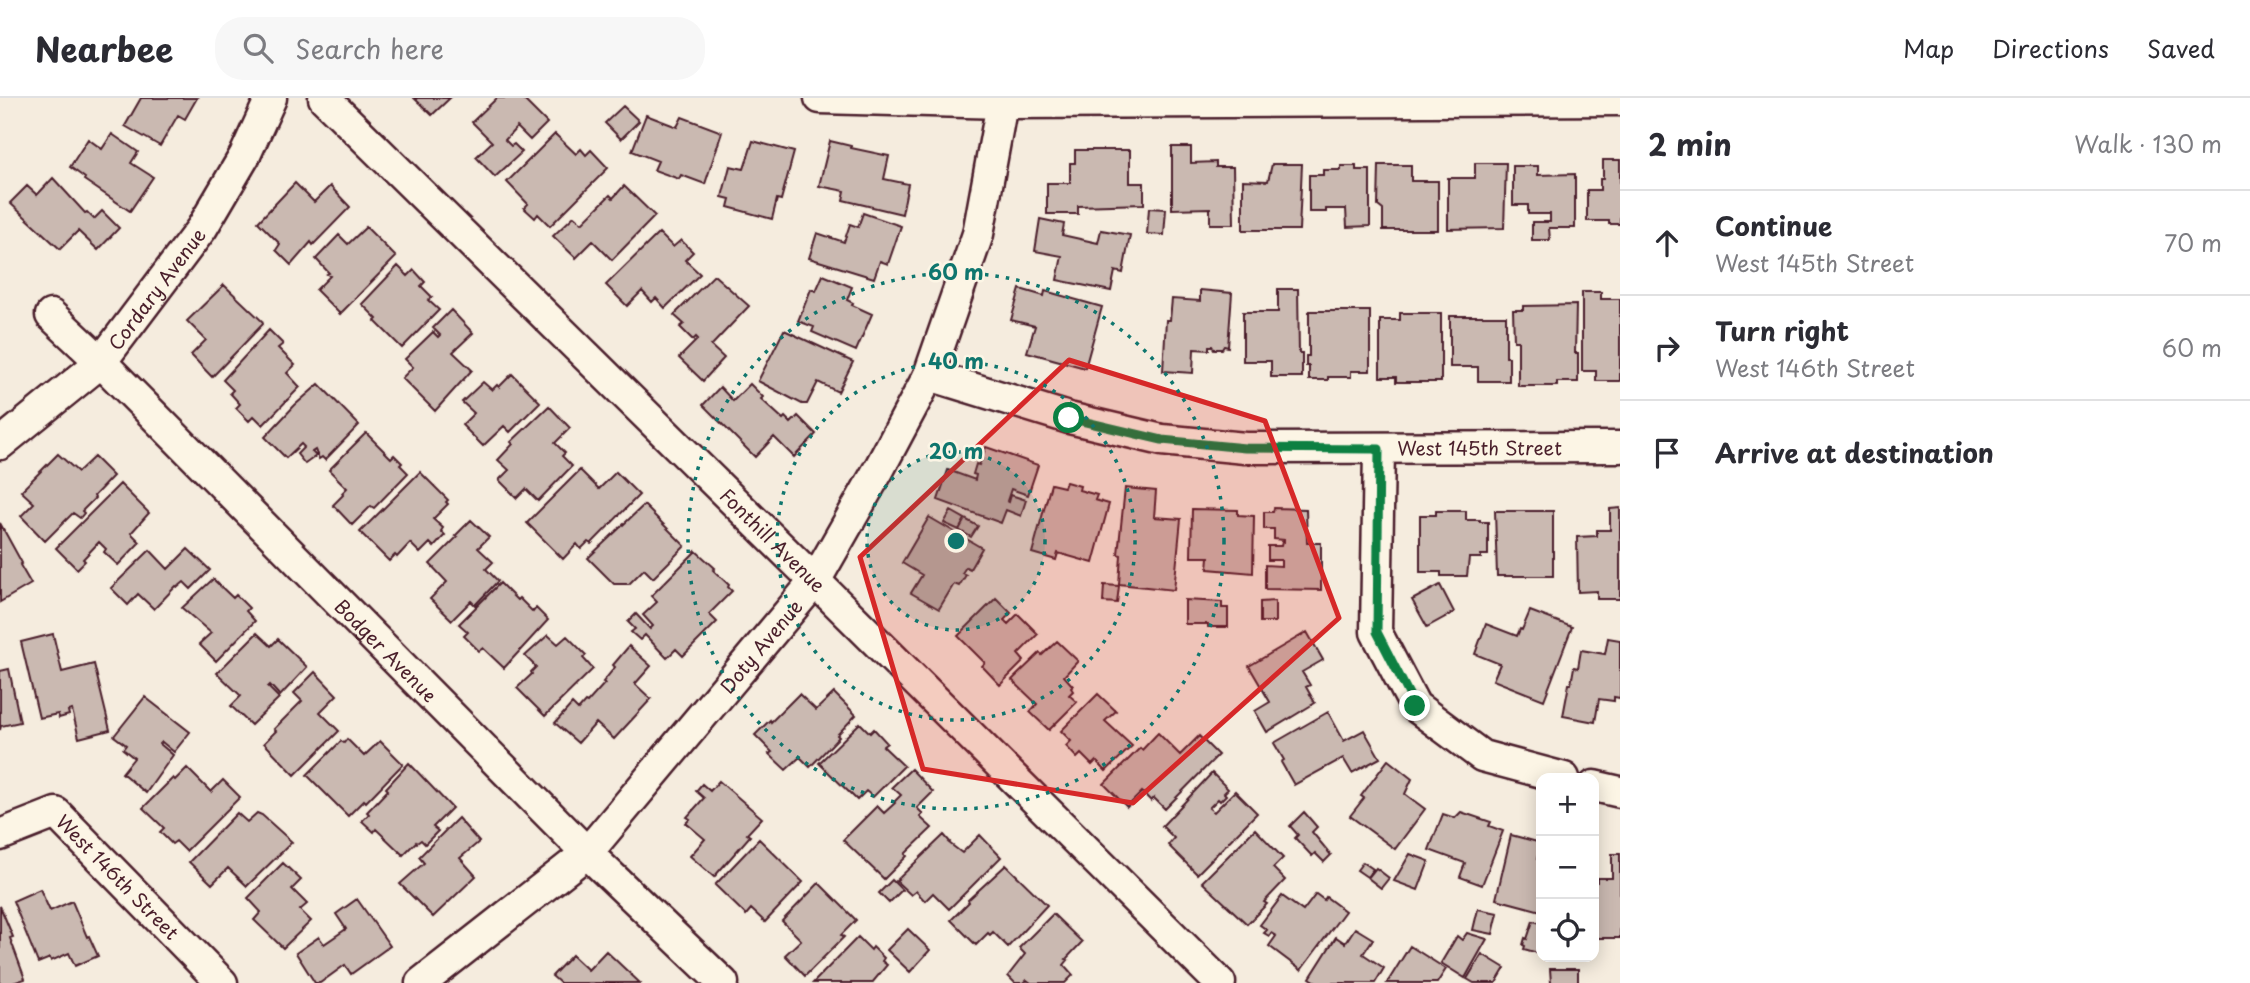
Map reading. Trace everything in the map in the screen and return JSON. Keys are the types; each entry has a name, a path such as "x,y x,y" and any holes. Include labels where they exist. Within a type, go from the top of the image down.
{"street":[{"name":"Cordary Avenue","path":"0,444 102,362 202,229 245,155 271,98"},
{"name":"Fonthill Avenue","path":"324,98 816,580 1220,983"},
{"path":"820,98 1620,100"},
{"name":"Doty Avenue","path":"421,983 587,853 816,580 929,375 978,234 1003,100"},
{"name":"Bodger Avenue","path":"51,315 102,362 587,853 723,983"},
{"name":"West 145th Street","path":"929,375 1069,418 1162,440 1245,448 1620,447"},
{"path":"1379,449 1377,632 1415,706 1482,756 1545,773"},
{"path":"1599,787 1620,792"},
{"name":"West 146th Street","path":"0,835 55,813 222,983"}],"highlighted area":[{"path":"1069,360 1265,421 1339,618 1133,803 923,769 860,557"}],"building":[{"path":"141,98 197,98 185,119 178,115 160,146 125,126"},
{"path":"414,98 450,98 432,115"},
{"path":"497,98 522,98 547,123 530,140 517,127 505,140 522,152 495,177 476,157 492,142 472,122"},
{"path":"623,106 639,121 621,139 605,123"},
{"path":"646,115 677,127 682,117 722,132 705,184 681,175 679,179 654,170 658,161 632,151"},
{"path":"112,134 138,152 131,163 153,177 130,211 84,180 85,178 70,167 88,139 102,149"},
{"path":"555,134 576,154 581,149 586,155 591,150 608,168 550,226 538,214 535,218 524,208 528,204 507,182"},
{"path":"753,141 794,152 781,200 777,199 772,219 728,207 730,199 722,197 730,166 744,169"},
{"path":"830,141 889,156 884,179 908,184 902,214 843,200 845,191 819,186"},
{"path":"1172,147 1191,147 1191,163 1216,162 1216,167 1233,167 1234,224 1210,224 1210,208 1172,209"},
{"path":"1075,150 1130,150 1130,183 1144,183 1144,204 1078,206 1078,214 1047,214 1047,183 1070,183 1070,163 1075,163"},
{"path":"1603,160 1620,160 1620,224 1587,221 1587,190 1600,190"},
{"path":"1475,163 1506,163 1504,228 1448,229 1448,178 1475,178"},
{"path":"1272,164 1302,164 1299,230 1243,230 1243,180 1268,181"},
{"path":"1379,165 1411,165 1411,181 1438,181 1438,230 1383,230 1383,210 1378,206"},
{"path":"1341,166 1370,170 1370,226 1347,227 1346,209 1309,212 1309,175 1323,175 1323,170 1341,170"},
{"path":"1513,166 1538,166 1538,175 1575,174 1575,228 1549,228 1550,240 1532,240 1532,222 1550,222 1550,214 1528,214 1528,205 1513,205"},
{"path":"53,178 85,213 94,219 102,211 119,228 98,250 78,231 60,249 10,203 27,186 37,195"},
{"path":"295,183 314,202 330,186 350,207 313,245 311,242 291,265 276,250 280,244 258,222"},
{"path":"624,186 655,216 612,260 593,241 576,258 553,236 574,216 582,223 610,195 613,198"},
{"path":"1149,208 1166,209 1164,235 1147,234"},
{"path":"863,213 901,226 888,264 880,261 874,278 809,258 817,233 844,242 850,224 858,227"},
{"path":"1040,219 1064,224 1062,235 1098,243 1101,230 1130,235 1123,273 1115,271 1111,291 1057,280 1062,256 1035,251"},
{"path":"366,227 396,257 340,314 316,290 330,276 316,259 339,235 348,244"},
{"path":"659,233 673,247 681,240 693,252 685,260 700,274 665,308 656,298 652,302 642,291 627,306 606,285"},
{"path":"398,266 408,276 414,270 425,282 421,286 432,297 428,300 439,310 402,348 362,304"},
{"path":"714,275 749,306 711,346 724,358 703,381 679,358 698,339 696,337 693,340 680,327 684,324 674,315"},
{"path":"823,275 852,287 847,300 872,314 856,351 812,332 814,327 798,321 811,289 816,291"},
{"path":"224,285 263,324 212,377 191,355 206,340 187,321"},
{"path":"1020,289 1044,296 1045,291 1102,307 1085,368 1027,352 1035,326 1011,320"},
{"path":"1278,289 1298,289 1302,377 1271,377 1271,361 1243,361 1243,312 1278,312"},
{"path":"1200,290 1232,293 1228,347 1214,349 1209,346 1209,350 1194,349 1193,373 1163,371 1166,320 1170,320 1172,299 1200,301"},
{"path":"1582,292 1601,292 1601,299 1620,299 1620,381 1596,381 1596,371 1582,371"},
{"path":"1576,305 1575,353 1578,353 1578,382 1557,382 1557,386 1518,386 1518,341 1514,341 1513,310 1523,310 1523,306"},
{"path":"451,310 473,333 453,352 472,370 435,411 402,378 413,367 405,359 433,332 438,337 440,335 433,328"},
{"path":"1309,311 1370,311 1370,371 1351,371 1351,377 1309,380 1306,356 1309,356"},
{"path":"1400,313 1441,313 1441,382 1396,382 1396,377 1380,377 1380,320 1400,320"},
{"path":"1450,316 1506,316 1509,381 1478,381 1478,367 1450,367"},
{"path":"269,330 283,344 278,348 295,365 287,373 300,387 263,425 254,416 249,421 236,408 240,404 230,393 233,390 223,380"},
{"path":"784,330 853,362 838,392 818,382 807,404 802,404 758,381"},
{"path":"512,374 540,402 510,432 504,426 483,446 462,425 474,413 462,402 483,382 492,390"},
{"path":"319,384 359,425 325,460 322,457 319,459 315,450 312,452 316,456 305,464 297,454 304,447 301,444 286,458 265,437"},
{"path":"750,384 763,397 761,399 783,419 785,417 791,423 798,416 816,434 794,457 774,437 755,457 703,405 720,387 733,401"},
{"path":"549,406 570,428 555,443 572,466 538,501 526,489 517,498 499,480 509,470 498,460 513,444 511,442"},
{"path":"366,433 391,458 394,455 408,473 374,508 371,506 352,525 333,505 347,488 329,470"},
{"path":"986,447 1038,465 1028,495 1011,489 1007,501 1009,502 1011,495 1026,500 1021,516 1006,510 1001,523 938,500 948,470 975,480 976,475 973,474 976,464 979,465"},
{"path":"58,454 78,472 94,457 113,476 82,511 84,513 80,518 73,513 45,541 21,516 34,503 21,491"},
{"path":"580,470 599,489 616,472 639,495 591,544 588,542 581,549 577,544 563,559 527,523"},
{"path":"420,472 448,500 448,504 433,519 443,528 441,531 445,535 434,547 430,543 420,553 410,543 397,557 395,555 389,561 360,532"},
{"path":"1066,482 1080,486 1079,490 1097,495 1095,500 1109,504 1093,563 1058,553 1056,560 1032,553 1051,484 1064,487"},
{"path":"120,484 149,513 131,533 140,542 118,565 104,552 106,549 99,542 77,569 56,548"},
{"path":"1125,488 1156,491 1154,517 1181,519 1174,590 1119,584 1121,555 1118,554"},
{"path":"644,505 685,546 653,578 644,569 629,584 614,584 588,558"},
{"path":"1274,508 1306,509 1307,543 1321,543 1321,590 1265,589 1265,565 1281,566 1281,560 1268,560 1268,546 1281,546 1284,542 1274,539 1274,529 1264,529 1264,512 1273,512"},
{"path":"1620,508 1620,599 1597,599 1597,591 1578,592 1577,537 1597,536 1597,530 1610,530 1610,509"},
{"path":"1192,509 1238,510 1238,515 1254,516 1253,573 1208,569 1209,557 1191,557"},
{"path":"951,511 965,519 959,530 944,523"},
{"path":"1436,511 1466,511 1466,520 1488,522 1488,555 1469,558 1467,576 1441,576 1441,572 1420,572 1420,515 1436,515"},
{"path":"1495,511 1553,511 1553,576 1497,576"},
{"path":"929,517 982,548 970,569 966,567 962,573 966,575 959,586 954,584 939,609 911,593 922,575 902,563"},
{"path":"965,519 978,526 971,537 959,530"},
{"path":"471,520 489,537 478,548 493,562 486,569 498,581 475,605 471,601 452,620 430,599 447,582 430,564"},
{"path":"0,523 31,584 0,602"},
{"path":"188,549 210,570 191,589 184,582 176,586 154,609 138,594 128,605 111,588 150,550 168,569"},
{"path":"696,551 715,568 713,570 732,591 709,614 717,622 683,656 676,649 667,658 645,635 640,640 631,632 635,629 628,622 636,614 650,629 653,626 643,615 657,602 651,596"},
{"path":"213,579 233,598 236,595 249,608 246,611 255,621 216,661 199,644 211,633 182,608"},
{"path":"500,583 517,600 519,598 533,612 536,608 548,620 504,668 483,648 479,651 464,636 468,632 459,624"},
{"path":"1104,585 1119,586 1117,603 1103,602"},
{"path":"1440,585 1454,612 1427,627 1412,600"},
{"path":"996,598 1011,613 1004,620 1008,624 1018,614 1038,634 1018,654 1024,661 1000,685 982,666 985,663 958,636"},
{"path":"1185,600 1222,602 1222,608 1228,608 1228,627 1185,624"},
{"path":"1275,601 1275,622 1260,622 1260,602"},
{"path":"1530,611 1572,627 1544,700 1493,680 1500,664 1475,654 1486,624 1517,636"},
{"path":"1307,632 1323,660 1302,672 1310,685 1306,687 1315,703 1267,732 1255,711 1270,702 1249,666"},
{"path":"257,633 271,646 278,639 307,667 280,696 270,685 268,687 279,698 251,725 231,706 241,696 217,673"},
{"path":"53,634 62,672 94,664 110,730 79,738 72,710 68,711 69,715 59,718 58,714 39,718 21,642"},
{"path":"548,635 558,644 567,636 586,655 583,658 593,669 545,716 517,688 536,667 525,656"},
{"path":"1608,638 1620,640 1620,698 1614,697 1614,701 1599,699 1595,722 1563,716 1569,684 1574,667 1578,668 1581,650 1605,654"},
{"path":"1057,641 1078,661 1064,676 1073,686 1069,695 1077,702 1049,730 1030,712 1037,704 1012,680"},
{"path":"629,646 651,666 635,684 651,699 614,739 596,723 578,743 555,723 572,704 578,710 587,703 605,683 603,682 615,667 613,665"},
{"path":"9,669 20,722 1,726 0,730 0,671"},
{"path":"315,672 337,695 320,712 339,731 295,775 264,743 302,701 294,693"},
{"path":"834,693 856,715 810,767 800,757 786,770 769,754 772,752 755,735 799,694 816,710"},
{"path":"1098,694 1116,711 1105,721 1132,746 1106,771 1096,761 1092,765 1081,754 1077,758 1066,746 1071,741 1061,731"},
{"path":"145,697 190,732 174,752 162,742 160,744 173,755 146,793 122,773 134,758 123,749 126,745 114,736"},
{"path":"1328,712 1344,741 1364,730 1380,758 1352,773 1343,758 1294,785 1274,743"},
{"path":"860,723 870,733 874,729 887,743 883,746 904,766 873,797 866,791 857,800 819,763"},
{"path":"1158,733 1180,755 1199,736 1218,755 1165,809 1154,798 1151,801 1142,792 1127,807 1104,784"},
{"path":"347,739 364,756 380,741 403,764 366,802 364,800 348,816 307,775 341,741 344,743"},
{"path":"1388,760 1412,779 1405,794 1425,809 1395,849 1350,816 1364,798 1361,796"},
{"path":"409,763 452,808 433,827 438,831 425,844 421,840 416,842 403,855 376,829 374,832 362,821 388,790 386,788"},
{"path":"187,768 211,792 223,780 240,797 186,851 176,841 172,844 160,832 164,828 143,808"},
{"path":"911,769 933,792 917,808 923,814 920,817 932,828 884,879 843,840 877,806 884,813 895,803 901,795 892,787"},
{"path":"1212,773 1228,789 1220,801 1218,799 1209,808 1214,812 1235,791 1257,813 1197,874 1168,845 1174,838 1162,826"},
{"path":"719,781 762,818 714,877 690,856 705,839 686,823 690,819 687,817 704,798 696,791 702,784 710,791"},
{"path":"1304,812 1317,827 1312,832 1331,855 1324,862 1315,853 1312,856 1295,838 1298,835 1290,826"},
{"path":"1461,812 1491,822 1489,826 1503,831 1482,885 1460,877 1465,863 1429,850 1443,814 1455,818"},
{"path":"237,813 247,822 257,813 262,815 292,842 247,886 228,868 212,884 189,862"},
{"path":"458,818 479,842 460,858 476,876 433,917 400,884 424,863 419,857"},
{"path":"1255,829 1283,858 1273,868 1285,880 1247,924 1202,882"},
{"path":"944,835 949,843 962,853 980,835 1001,857 949,909 933,893 925,901 916,891 911,895 896,881"},
{"path":"1511,835 1536,842 1536,910 1496,899"},
{"path":"759,839 803,882 765,922 751,909 746,915 715,885"},
{"path":"1410,854 1429,861 1418,890 1394,881"},
{"path":"1612,854 1620,854 1620,938 1599,938 1599,878 1612,878"},
{"path":"1363,862 1373,869 1367,877 1357,870"},
{"path":"283,863 301,880 292,889 307,904 300,910 311,921 283,948 254,920 261,912 248,898"},
{"path":"1006,865 1047,905 1008,947 993,932 990,935 988,933 976,945 951,920 968,900"},
{"path":"1376,868 1389,878 1381,888 1368,878"},
{"path":"892,880 902,890 889,903 879,893"},
{"path":"819,883 856,920 841,935 844,937 805,976 785,955 801,940 782,921"},
{"path":"40,889 50,911 72,901 98,956 75,966 69,953 38,963 13,901"},
{"path":"1316,894 1324,900 1326,897 1345,911 1301,970 1269,946 1276,936 1264,933 1267,930 1260,925 1282,896 1303,911"},
{"path":"357,899 390,946 351,974 345,965 320,983 315,983 296,953 319,937 324,944 346,929 336,914"},
{"path":"0,906 13,937 10,938 25,979 13,983 0,983"},
{"path":"1478,909 1498,913 1493,934 1473,930"},
{"path":"1053,914 1082,942 1066,959 1068,960 1064,965 1073,975 1065,983 1031,983 1027,980 1024,983 1015,983 1008,976 1025,954 1019,948"},
{"path":"1533,921 1536,922 1536,953 1524,949 1525,938 1527,939"},
{"path":"1355,928 1373,939 1363,954 1384,968 1375,983 1318,983 1310,978 1336,937 1345,943"},
{"path":"908,929 930,950 910,972 887,950"},
{"path":"1467,933 1487,939 1465,978 1441,963 1457,936 1462,940"},
{"path":"858,937 871,950 873,947 887,965 872,983 813,983"},
{"path":"1410,946 1446,969 1437,983 1387,983"},
{"path":"606,951 640,983 560,983 552,976 572,955 588,970"},
{"path":"1482,954 1505,968 1496,983 1474,983 1467,979"},
{"path":"1550,969 1578,969 1578,983 1551,983"}],"route":[{"path":"1069,418 1162,440 1245,448 1379,449 1377,632 1415,706"}]}
